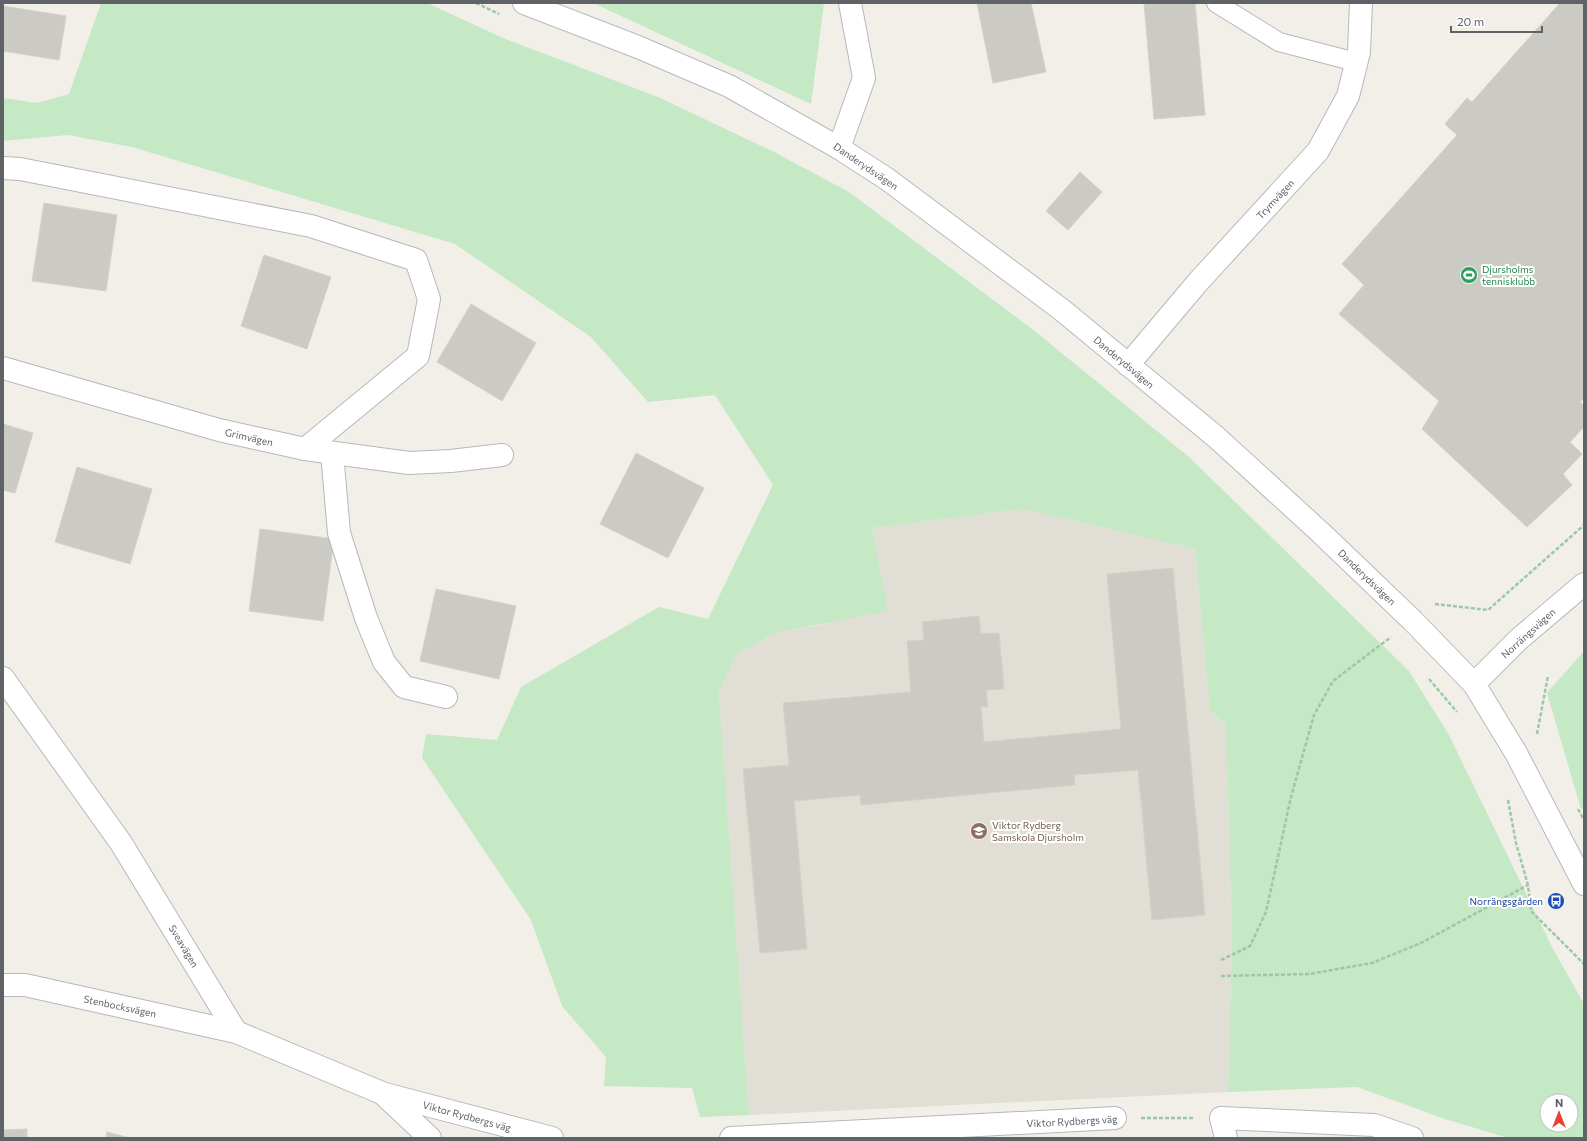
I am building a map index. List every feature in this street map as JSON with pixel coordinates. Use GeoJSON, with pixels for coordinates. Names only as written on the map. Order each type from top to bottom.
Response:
{"type":"FeatureCollection","features":[{"type":"Feature","properties":{"kind":"street","name":"Danderydsvägen"},"geometry":{"type":"LineString","coordinates":[[524,3],[638,47],[729,86],[839,148],[887,179],[1062,310],[1216,437],[1320,532],[1420,628],[1474,684],[1516,754],[1584,884]]}},
{"type":"Feature","properties":{"kind":"street"},"geometry":{"type":"LineString","coordinates":[[839,148],[864,78],[850,3]]}},
{"type":"Feature","properties":{"kind":"street","name":"Trymvägen"},"geometry":{"type":"LineString","coordinates":[[1128,365],[1198,282],[1318,151],[1348,96],[1358,52],[1361,3]]}},
{"type":"Feature","properties":{"kind":"street"},"geometry":{"type":"LineString","coordinates":[[3,168],[20,169],[312,226],[416,260],[430,299],[418,356],[304,449]]}},
{"type":"Feature","properties":{"kind":"street","name":"Grimvägen"},"geometry":{"type":"LineString","coordinates":[[3,368],[219,430],[304,449],[409,463],[452,461],[502,455]]}},
{"type":"Feature","properties":{"kind":"street"},"geometry":{"type":"LineString","coordinates":[[332,453],[339,533],[366,618],[384,662],[404,687],[446,697]]}},
{"type":"Feature","properties":{"kind":"street","name":"Norrängsvägen"},"geometry":{"type":"LineString","coordinates":[[1474,684],[1519,639],[1584,584]]}},
{"type":"Feature","properties":{"kind":"street","name":"Sveavägen"},"geometry":{"type":"LineString","coordinates":[[3,678],[121,843],[236,1032]]}},
{"type":"Feature","properties":{"kind":"street","name":"Stenbocksvägen"},"geometry":{"type":"LineString","coordinates":[[3,985],[25,985],[236,1032]]}},
{"type":"Feature","properties":{"kind":"street"},"geometry":{"type":"LineString","coordinates":[[236,1032],[382,1093],[430,1138]]}},
{"type":"Feature","properties":{"kind":"street","name":"Viktor Rydbergs väg"},"geometry":{"type":"LineString","coordinates":[[382,1093],[552,1138]]}},
{"type":"Feature","properties":{"kind":"street","name":"Viktor Rydbergs väg"},"geometry":{"type":"LineString","coordinates":[[731,1138],[1114,1118]]}},
{"type":"Feature","properties":{"kind":"street"},"geometry":{"type":"LineString","coordinates":[[1223,1128],[1374,1125],[1412,1138]]}},
{"type":"Feature","properties":{"kind":"lane"},"geometry":{"type":"LineString","coordinates":[[1216,3],[1279,42],[1356,62]]}},
{"type":"Feature","properties":{"kind":"path"},"geometry":{"type":"LineString","coordinates":[[476,3],[502,15]]}},
{"type":"Feature","properties":{"kind":"path"},"geometry":{"type":"LineString","coordinates":[[1435,604],[1488,610],[1584,525]]}},
{"type":"Feature","properties":{"kind":"path"},"geometry":{"type":"LineString","coordinates":[[1221,960],[1250,946],[1266,912],[1291,797],[1314,715],[1333,681],[1392,637],[1386,632]]}},
{"type":"Feature","properties":{"kind":"path"},"geometry":{"type":"LineString","coordinates":[[1540,740],[1536,733],[1548,676]]}},
{"type":"Feature","properties":{"kind":"path"},"geometry":{"type":"LineString","coordinates":[[1428,679],[1459,714]]}},
{"type":"Feature","properties":{"kind":"path"},"geometry":{"type":"LineString","coordinates":[[1506,795],[1516,843],[1528,885],[1531,911],[1584,964]]}},
{"type":"Feature","properties":{"kind":"path"},"geometry":{"type":"LineString","coordinates":[[1577,807],[1584,820]]}},
{"type":"Feature","properties":{"kind":"path"},"geometry":{"type":"LineString","coordinates":[[1221,976],[1309,974],[1372,963],[1421,943],[1528,885]]}},
{"type":"Feature","properties":{"kind":"path","name":"Viktor Rydbergs väg"},"geometry":{"type":"LineString","coordinates":[[1114,1118],[1223,1128]]}},
{"type":"Feature","properties":{"kind":"shaded area","name":"Viktor Rydberg Samskola Djursholm"},"geometry":{"type":"Polygon","coordinates":[[[1024,509],[1195,549],[1210,711],[1226,724],[1232,938],[1228,1092],[749,1115],[719,692],[735,656],[774,633],[829,623],[872,528],[1024,509]]]}},
{"type":"Feature","properties":{"kind":"green space"},"geometry":{"type":"Polygon","coordinates":[[[101,3],[427,3],[503,38],[658,97],[774,152],[849,192],[1036,332],[1190,458],[1409,671],[1449,735],[1552,947],[1584,1004],[1584,1138],[1508,1138],[1442,1118],[1357,1087],[1228,1092],[1232,938],[1226,724],[1210,711],[1195,549],[1024,509],[872,528],[888,611],[774,633],[735,656],[719,692],[749,1115],[700,1117],[692,1088],[604,1086],[606,1057],[562,1006],[531,920],[422,758],[426,734],[497,740],[521,687],[659,607],[708,619],[773,485],[715,395],[648,402],[591,337],[455,244],[132,147],[68,135],[3,141],[3,98],[37,103],[69,94],[101,3]]]}},
{"type":"Feature","properties":{"kind":"green space"},"geometry":{"type":"Polygon","coordinates":[[[593,3],[824,3],[811,104],[593,3]]]}},
{"type":"Feature","properties":{"kind":"green space"},"geometry":{"type":"Polygon","coordinates":[[[1584,651],[1584,808],[1581,809],[1547,693],[1584,651]]]}},
{"type":"Feature","properties":{"kind":"building"},"geometry":{"type":"Polygon","coordinates":[[[977,3],[1031,3],[1046,72],[993,83],[977,3]]]}},
{"type":"Feature","properties":{"kind":"building"},"geometry":{"type":"Polygon","coordinates":[[[1144,3],[1195,3],[1205,115],[1154,119],[1144,3]]]}},
{"type":"Feature","properties":{"kind":"building","name":"Djursholms tennisklubb"},"geometry":{"type":"Polygon","coordinates":[[[1560,3],[1584,3],[1584,398],[1580,402],[1584,406],[1584,427],[1570,442],[1582,454],[1563,474],[1572,485],[1527,527],[1422,429],[1439,401],[1339,314],[1364,285],[1342,264],[1457,135],[1445,124],[1467,98],[1472,102],[1560,3]]]}},
{"type":"Feature","properties":{"kind":"building"},"geometry":{"type":"Polygon","coordinates":[[[3,6],[66,16],[59,60],[3,51],[3,6]]]}},
{"type":"Feature","properties":{"kind":"building"},"geometry":{"type":"Polygon","coordinates":[[[1080,172],[1102,192],[1068,230],[1046,211],[1080,172]]]}},
{"type":"Feature","properties":{"kind":"building"},"geometry":{"type":"Polygon","coordinates":[[[44,203],[117,215],[106,291],[32,281],[44,203]]]}},
{"type":"Feature","properties":{"kind":"building"},"geometry":{"type":"Polygon","coordinates":[[[264,255],[331,277],[307,349],[241,326],[264,255]]]}},
{"type":"Feature","properties":{"kind":"building"},"geometry":{"type":"Polygon","coordinates":[[[471,304],[536,343],[502,401],[437,362],[471,304]]]}},
{"type":"Feature","properties":{"kind":"building"},"geometry":{"type":"Polygon","coordinates":[[[3,424],[33,433],[15,493],[3,490],[3,424]]]}},
{"type":"Feature","properties":{"kind":"building"},"geometry":{"type":"Polygon","coordinates":[[[636,453],[704,488],[668,558],[600,524],[636,453]]]}},
{"type":"Feature","properties":{"kind":"building"},"geometry":{"type":"Polygon","coordinates":[[[77,467],[152,489],[130,564],[55,542],[77,467]]]}},
{"type":"Feature","properties":{"kind":"building"},"geometry":{"type":"Polygon","coordinates":[[[260,529],[334,539],[323,621],[249,611],[260,529]]]}},
{"type":"Feature","properties":{"kind":"building"},"geometry":{"type":"Polygon","coordinates":[[[1173,568],[1205,915],[1152,920],[1138,770],[1074,775],[1075,785],[861,805],[860,795],[794,801],[807,949],[760,953],[743,769],[789,765],[783,703],[911,692],[907,641],[924,640],[922,622],[979,616],[981,634],[999,633],[1004,689],[986,690],[988,707],[981,707],[984,742],[1121,729],[1107,574],[1173,568]]]}},
{"type":"Feature","properties":{"kind":"building"},"geometry":{"type":"Polygon","coordinates":[[[436,589],[516,606],[499,679],[420,661],[436,589]]]}},
{"type":"Feature","properties":{"kind":"building"},"geometry":{"type":"Polygon","coordinates":[[[27,1129],[27,1138],[3,1138],[3,1130],[27,1129]]]}},
{"type":"Feature","properties":{"kind":"building"},"geometry":{"type":"Polygon","coordinates":[[[107,1132],[130,1138],[106,1138],[107,1132]]]}},
{"type":"Feature","properties":{"kind":"place","name":"Djursholms tennisklubb"},"geometry":{"type":"Point","coordinates":[1469,275]}},
{"type":"Feature","properties":{"kind":"place","name":"Viktor Rydberg Samskola Djursholm"},"geometry":{"type":"Point","coordinates":[979,831]}},
{"type":"Feature","properties":{"kind":"place","name":"Norrängsgården"},"geometry":{"type":"Point","coordinates":[1556,901]}}]}
